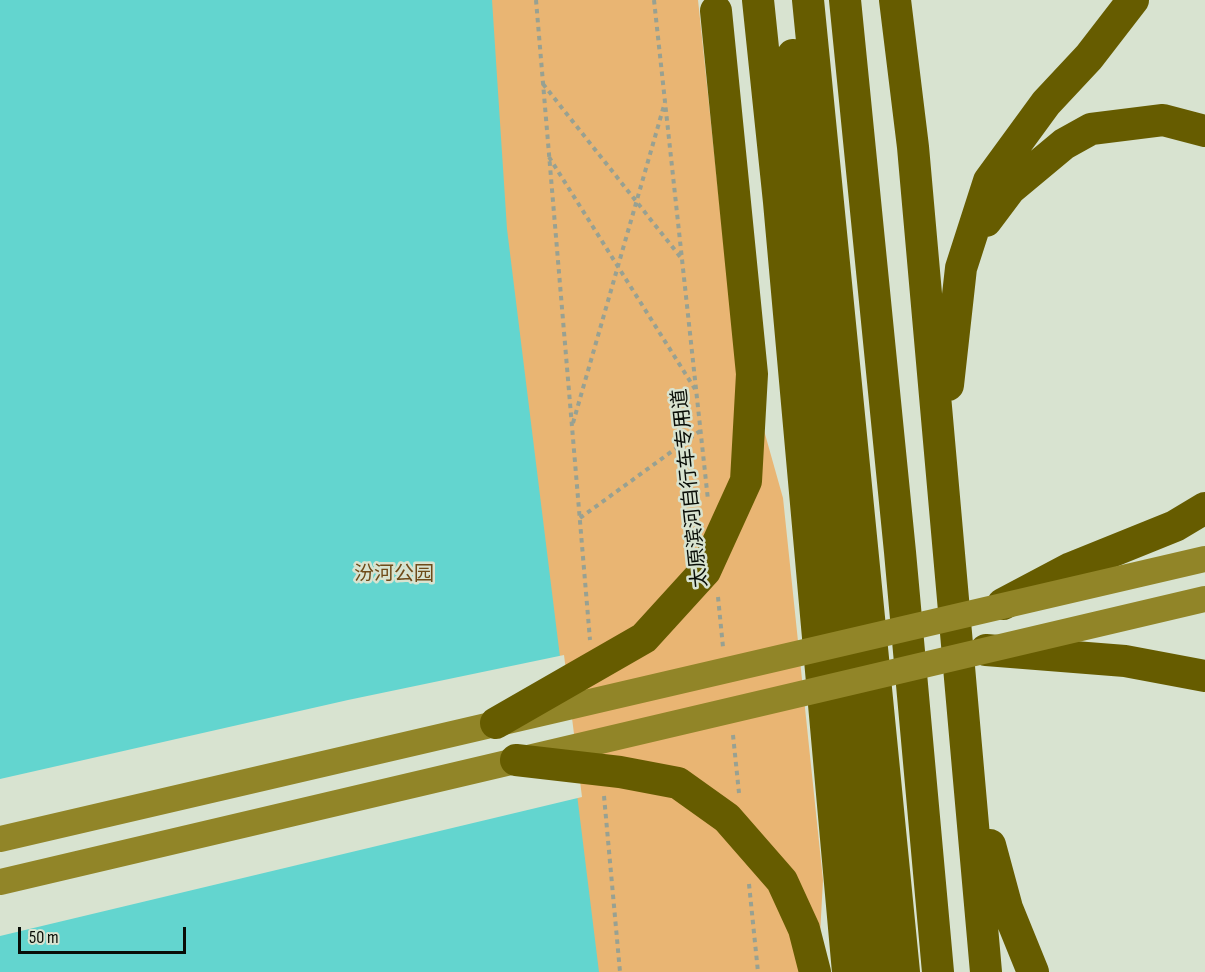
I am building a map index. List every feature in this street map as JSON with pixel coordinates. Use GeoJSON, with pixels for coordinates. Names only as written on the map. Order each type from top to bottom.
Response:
{"type":"FeatureCollection","features":[{"type":"Feature","properties":{"kind":"highway"},"geometry":{"type":"LineString","coordinates":[[758,0],[779,202],[848,972]]}},
{"type":"Feature","properties":{"kind":"highway"},"geometry":{"type":"LineString","coordinates":[[790,0],[797,130],[818,337],[872,972]]}},
{"type":"Feature","properties":{"kind":"highway"},"geometry":{"type":"LineString","coordinates":[[808,0],[904,972]]}},
{"type":"Feature","properties":{"kind":"highway"},"geometry":{"type":"LineString","coordinates":[[845,0],[900,552],[938,972]]}},
{"type":"Feature","properties":{"kind":"highway"},"geometry":{"type":"LineString","coordinates":[[895,0],[913,147],[986,972]]}},
{"type":"Feature","properties":{"kind":"highway"},"geometry":{"type":"LineString","coordinates":[[940,454],[961,268],[989,181],[1046,103],[1089,57],[1133,0]]}},
{"type":"Feature","properties":{"kind":"highway"},"geometry":{"type":"LineString","coordinates":[[496,723],[644,638],[705,571],[746,481],[752,375],[715,5]]}},
{"type":"Feature","properties":{"kind":"highway"},"geometry":{"type":"LineString","coordinates":[[968,246],[1010,189],[1064,144],[1091,129],[1163,120],[1205,131]]}},
{"type":"Feature","properties":{"kind":"highway"},"geometry":{"type":"LineString","coordinates":[[997,607],[1071,568],[1175,526],[1205,508]]}},
{"type":"Feature","properties":{"kind":"highway"},"geometry":{"type":"LineString","coordinates":[[985,650],[1125,661],[1205,675]]}},
{"type":"Feature","properties":{"kind":"highway"},"geometry":{"type":"LineString","coordinates":[[516,760],[620,772],[678,783],[727,818],[782,881],[804,929],[815,972]]}},
{"type":"Feature","properties":{"kind":"highway"},"geometry":{"type":"LineString","coordinates":[[968,765],[1007,909],[1033,965]]}},
{"type":"Feature","properties":{"kind":"main road"},"geometry":{"type":"LineString","coordinates":[[0,839],[1205,559]]}},
{"type":"Feature","properties":{"kind":"main road"},"geometry":{"type":"LineString","coordinates":[[0,882],[1205,599]]}},
{"type":"Feature","properties":{"kind":"path"},"geometry":{"type":"LineString","coordinates":[[536,0],[591,650]]}},
{"type":"Feature","properties":{"kind":"path","name":"太原滨河自行车专用道"},"geometry":{"type":"LineString","coordinates":[[654,0],[708,501]]}},
{"type":"Feature","properties":{"kind":"path"},"geometry":{"type":"LineString","coordinates":[[543,84],[683,260]]}},
{"type":"Feature","properties":{"kind":"path"},"geometry":{"type":"LineString","coordinates":[[572,428],[666,98]]}},
{"type":"Feature","properties":{"kind":"path"},"geometry":{"type":"LineString","coordinates":[[549,156],[696,390]]}},
{"type":"Feature","properties":{"kind":"path"},"geometry":{"type":"LineString","coordinates":[[579,519],[700,431]]}},
{"type":"Feature","properties":{"kind":"path","name":"太原滨河自行车专用道"},"geometry":{"type":"LineString","coordinates":[[718,596],[724,654]]}},
{"type":"Feature","properties":{"kind":"path"},"geometry":{"type":"LineString","coordinates":[[732,725],[739,796]]}},
{"type":"Feature","properties":{"kind":"path"},"geometry":{"type":"LineString","coordinates":[[604,793],[620,972]]}},
{"type":"Feature","properties":{"kind":"path"},"geometry":{"type":"LineString","coordinates":[[748,878],[758,972]]}},
{"type":"Feature","properties":{"kind":"green space","name":"汾河公园"},"geometry":{"type":"Polygon","coordinates":[[[0,0],[698,0],[731,313],[783,498],[823,880],[818,972],[0,972],[0,0]]]}},
{"type":"Feature","properties":{"kind":"water","name":"汾河公园"},"geometry":{"type":"Polygon","coordinates":[[[0,0],[492,0],[507,229],[599,972],[0,972],[0,0]]]}},
{"type":"Feature","properties":{"kind":"pier"},"geometry":{"type":"Polygon","coordinates":[[[564,655],[582,797],[0,936],[0,779],[348,700],[564,655]]]}}]}
